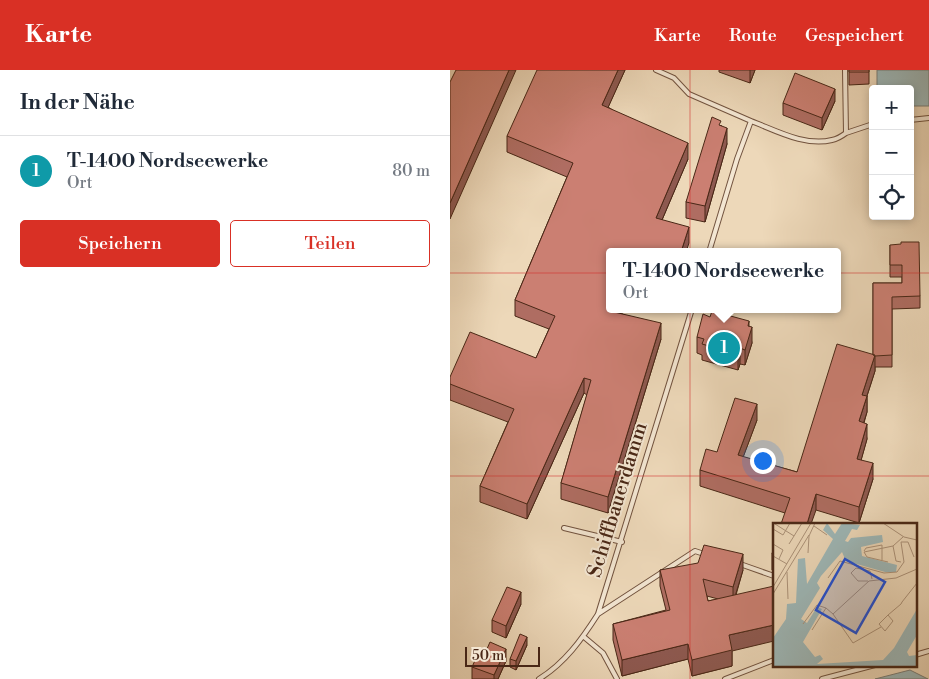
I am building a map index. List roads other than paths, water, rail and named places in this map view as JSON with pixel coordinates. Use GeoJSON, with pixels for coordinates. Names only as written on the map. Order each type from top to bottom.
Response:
{"type":"FeatureCollection","features":[{"type":"Feature","properties":{"kind":"lane"},"geometry":{"type":"LineString","coordinates":[[656,70],[674,78],[689,94],[801,140],[819,142],[833,140],[869,125]]}},
{"type":"Feature","properties":{"kind":"lane"},"geometry":{"type":"LineString","coordinates":[[846,70],[846,134]]}},
{"type":"Feature","properties":{"kind":"lane"},"geometry":{"type":"LineString","coordinates":[[914,120],[929,118]]}},
{"type":"Feature","properties":{"kind":"lane"},"geometry":{"type":"LineString","coordinates":[[710,248],[737,159],[751,121]]}},
{"type":"Feature","properties":{"kind":"lane","name":"Schiffbauerdamm"},"geometry":{"type":"LineString","coordinates":[[539,679],[558,664],[584,637],[598,614],[622,542],[691,313]]}},
{"type":"Feature","properties":{"kind":"lane"},"geometry":{"type":"LineString","coordinates":[[564,528],[622,542]]}},
{"type":"Feature","properties":{"kind":"lane"},"geometry":{"type":"LineString","coordinates":[[598,614],[694,551],[711,555]]}},
{"type":"Feature","properties":{"kind":"lane"},"geometry":{"type":"LineString","coordinates":[[735,562],[773,576]]}},
{"type":"Feature","properties":{"kind":"lane"},"geometry":{"type":"LineString","coordinates":[[584,637],[602,653],[617,679]]}},
{"type":"Feature","properties":{"kind":"lane"},"geometry":{"type":"LineString","coordinates":[[725,679],[773,660]]}},
{"type":"Feature","properties":{"kind":"lane"},"geometry":{"type":"LineString","coordinates":[[822,679],[872,666]]}},
{"type":"Feature","properties":{"kind":"water"},"geometry":{"type":"Polygon","coordinates":[[[877,70],[929,70],[929,106],[914,106],[914,85],[877,85],[877,70]]]}},
{"type":"Feature","properties":{"kind":"water"},"geometry":{"type":"Polygon","coordinates":[[[910,670],[928,679],[875,679],[910,670]]]}},
{"type":"Feature","properties":{"kind":"place","name":"T-1400 Nordseewerke"},"geometry":{"type":"Point","coordinates":[724,348]}}]}
